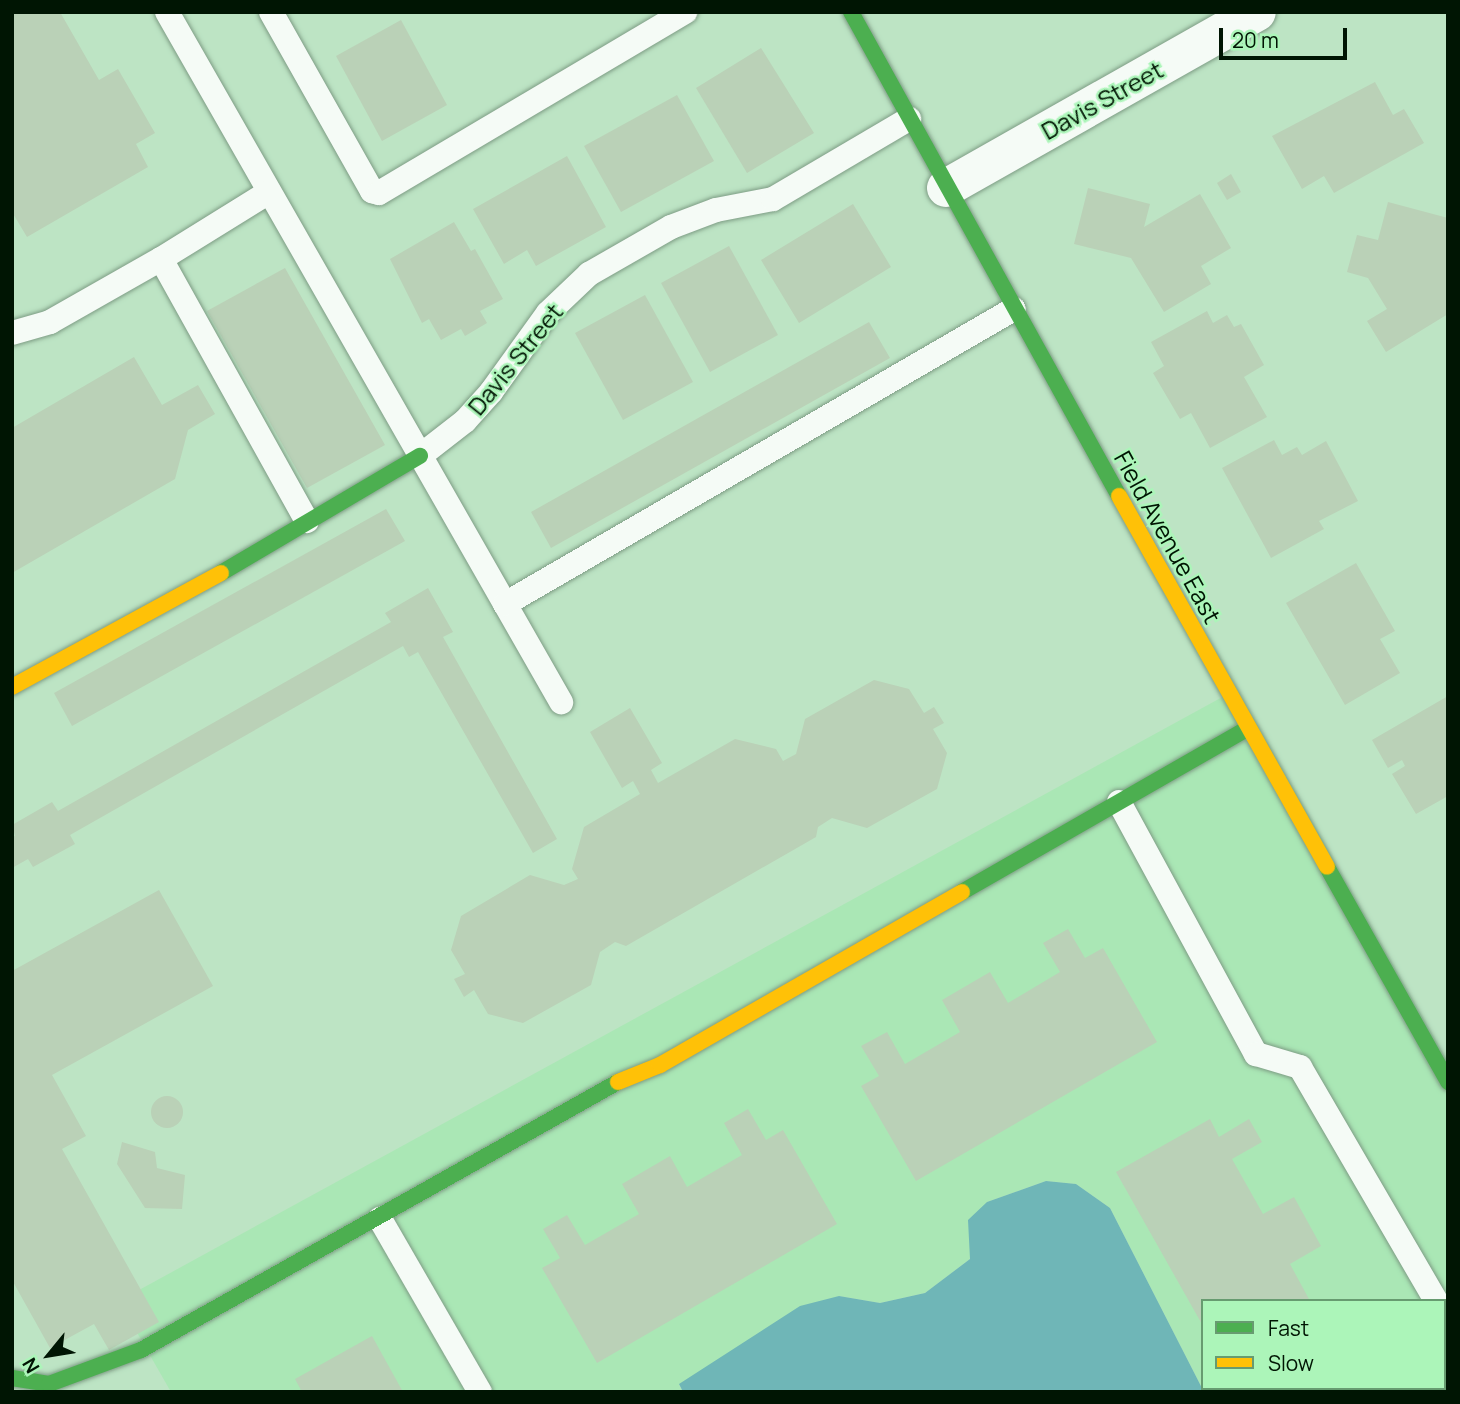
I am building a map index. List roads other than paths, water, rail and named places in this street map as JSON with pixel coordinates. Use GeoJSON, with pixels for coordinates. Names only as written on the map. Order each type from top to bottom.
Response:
{"type":"FeatureCollection","features":[{"type":"Feature","properties":{"kind":"street","name":"Field Avenue East"},"geometry":{"type":"LineString","coordinates":[[851,12],[946,188],[1448,1082]]}},
{"type":"Feature","properties":{"kind":"street","name":"Davis Street"},"geometry":{"type":"LineString","coordinates":[[946,188],[1257,12]]}},
{"type":"Feature","properties":{"kind":"street"},"geometry":{"type":"LineString","coordinates":[[12,687],[251,555],[420,456]]}},
{"type":"Feature","properties":{"kind":"street"},"geometry":{"type":"LineString","coordinates":[[12,1378],[49,1384],[99,1368],[141,1350],[380,1219],[620,1081],[660,1065],[1248,728]]}},
{"type":"Feature","properties":{"kind":"lane"},"geometry":{"type":"LineString","coordinates":[[167,12],[561,702]]}},
{"type":"Feature","properties":{"kind":"lane"},"geometry":{"type":"LineString","coordinates":[[271,12],[372,191],[379,192],[685,12]]}},
{"type":"Feature","properties":{"kind":"lane","name":"Davis Street"},"geometry":{"type":"LineString","coordinates":[[420,456],[465,421],[491,392],[548,313],[589,274],[671,227],[716,210],[773,199],[909,119]]}},
{"type":"Feature","properties":{"kind":"lane"},"geometry":{"type":"LineString","coordinates":[[12,333],[50,322],[270,192]]}},
{"type":"Feature","properties":{"kind":"lane"},"geometry":{"type":"LineString","coordinates":[[161,258],[307,521]]}},
{"type":"Feature","properties":{"kind":"lane"},"geometry":{"type":"LineString","coordinates":[[505,604],[1014,309]]}},
{"type":"Feature","properties":{"kind":"lane"},"geometry":{"type":"LineString","coordinates":[[1119,802],[1256,1054],[1300,1067],[1435,1299]]}},
{"type":"Feature","properties":{"kind":"lane"},"geometry":{"type":"LineString","coordinates":[[380,1219],[480,1392]]}},
{"type":"Feature","properties":{"kind":"water"},"geometry":{"type":"Polygon","coordinates":[[[1046,1181],[1076,1184],[1110,1208],[1204,1392],[683,1392],[679,1384],[800,1306],[839,1296],[880,1303],[925,1293],[970,1259],[968,1220],[987,1202],[1046,1181]]]}}]}
